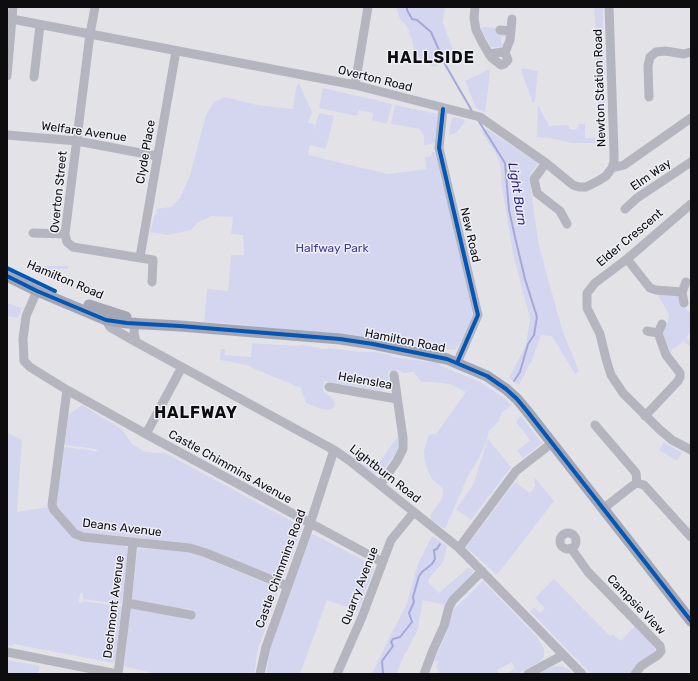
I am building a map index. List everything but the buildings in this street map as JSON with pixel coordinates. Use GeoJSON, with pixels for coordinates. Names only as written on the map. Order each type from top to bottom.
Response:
{"type":"FeatureCollection","features":[{"type":"Feature","properties":{"kind":"main road","name":"Hamilton Road"},"geometry":{"type":"LineString","coordinates":[[7,268],[71,299],[129,318],[135,322]]}},
{"type":"Feature","properties":{"kind":"main road","name":"Hamilton Road"},"geometry":{"type":"LineString","coordinates":[[7,276],[37,291],[106,320],[127,323],[135,322],[340,339],[373,344],[457,363],[488,376],[506,389],[522,405],[691,621]]}},
{"type":"Feature","properties":{"kind":"street"},"geometry":{"type":"LineString","coordinates":[[7,76],[13,7]]}},
{"type":"Feature","properties":{"kind":"street","name":"Overton Street"},"geometry":{"type":"LineString","coordinates":[[95,7],[90,34],[65,234],[67,242],[73,246],[153,260],[152,282]]}},
{"type":"Feature","properties":{"kind":"street"},"geometry":{"type":"LineString","coordinates":[[355,85],[368,7]]}},
{"type":"Feature","properties":{"kind":"street"},"geometry":{"type":"LineString","coordinates":[[475,7],[474,18],[476,30],[489,54],[501,65],[508,60],[505,53],[510,40],[512,19]]}},
{"type":"Feature","properties":{"kind":"street","name":"Newton Station Road"},"geometry":{"type":"LineString","coordinates":[[609,7],[614,152],[614,162],[612,168]]}},
{"type":"Feature","properties":{"kind":"street","name":"Overton Road"},"geometry":{"type":"LineString","coordinates":[[12,20],[355,85],[480,117],[546,163],[574,185],[579,187],[586,187],[606,176],[612,168],[624,165],[691,118]]}},
{"type":"Feature","properties":{"kind":"street"},"geometry":{"type":"LineString","coordinates":[[34,77],[40,25]]}},
{"type":"Feature","properties":{"kind":"street"},"geometry":{"type":"LineString","coordinates":[[500,30],[511,31]]}},
{"type":"Feature","properties":{"kind":"street"},"geometry":{"type":"LineString","coordinates":[[649,97],[648,66],[650,57],[656,52],[665,50],[684,54],[691,52]]}},
{"type":"Feature","properties":{"kind":"street","name":"Clyde Place"},"geometry":{"type":"LineString","coordinates":[[140,258],[176,51]]}},
{"type":"Feature","properties":{"kind":"street","name":"New Road"},"geometry":{"type":"LineString","coordinates":[[443,108],[439,148],[478,315],[457,363]]}},
{"type":"Feature","properties":{"kind":"street","name":"Welfare Avenue"},"geometry":{"type":"LineString","coordinates":[[7,135],[76,141],[157,156]]}},
{"type":"Feature","properties":{"kind":"street","name":"Elm Way"},"geometry":{"type":"LineString","coordinates":[[625,209],[637,198],[691,162]]}},
{"type":"Feature","properties":{"kind":"street"},"geometry":{"type":"LineString","coordinates":[[546,163],[534,179],[537,193],[560,211],[567,224]]}},
{"type":"Feature","properties":{"kind":"street","name":"Elder Crescent"},"geometry":{"type":"LineString","coordinates":[[645,416],[623,393],[611,375],[600,334],[587,308],[587,293],[595,283],[627,259],[691,204]]}},
{"type":"Feature","properties":{"kind":"street"},"geometry":{"type":"LineString","coordinates":[[33,233],[65,234]]}},
{"type":"Feature","properties":{"kind":"street"},"geometry":{"type":"LineString","coordinates":[[627,259],[650,288],[656,290],[682,292]]}},
{"type":"Feature","properties":{"kind":"street"},"geometry":{"type":"LineString","coordinates":[[684,303],[682,292],[686,282]]}},
{"type":"Feature","properties":{"kind":"street","name":"Castle Chimmins Avenue"},"geometry":{"type":"LineString","coordinates":[[37,291],[26,316],[23,340],[24,361],[30,367],[67,390],[146,434],[382,562]]}},
{"type":"Feature","properties":{"kind":"street","name":"Lightburn Road"},"geometry":{"type":"LineString","coordinates":[[106,320],[110,328],[334,450],[459,548],[582,674]]}},
{"type":"Feature","properties":{"kind":"street"},"geometry":{"type":"LineString","coordinates":[[135,322],[134,333],[136,342]]}},
{"type":"Feature","properties":{"kind":"street"},"geometry":{"type":"LineString","coordinates":[[647,331],[660,329],[666,355],[680,373],[680,377],[645,416],[672,440],[691,450]]}},
{"type":"Feature","properties":{"kind":"street"},"geometry":{"type":"LineString","coordinates":[[146,434],[182,368]]}},
{"type":"Feature","properties":{"kind":"street"},"geometry":{"type":"LineString","coordinates":[[380,485],[397,461],[403,449],[394,375]]}},
{"type":"Feature","properties":{"kind":"street","name":"Helenslea"},"geometry":{"type":"LineString","coordinates":[[329,387],[396,399]]}},
{"type":"Feature","properties":{"kind":"street","name":"Deans Avenue"},"geometry":{"type":"LineString","coordinates":[[67,390],[52,499],[54,510],[75,534],[83,538],[190,548],[287,586]]}},
{"type":"Feature","properties":{"kind":"street"},"geometry":{"type":"LineString","coordinates":[[595,425],[636,473],[637,483]]}},
{"type":"Feature","properties":{"kind":"street"},"geometry":{"type":"LineString","coordinates":[[459,548],[516,471],[552,443]]}},
{"type":"Feature","properties":{"kind":"street","name":"Castle Chimmins Road"},"geometry":{"type":"LineString","coordinates":[[260,674],[266,647],[310,524],[334,450]]}},
{"type":"Feature","properties":{"kind":"street"},"geometry":{"type":"LineString","coordinates":[[604,508],[637,483]]}},
{"type":"Feature","properties":{"kind":"street"},"geometry":{"type":"LineString","coordinates":[[637,483],[644,485],[691,537]]}},
{"type":"Feature","properties":{"kind":"street","name":"Quarry Avenue"},"geometry":{"type":"LineString","coordinates":[[337,674],[362,617],[391,540],[414,512]]}},
{"type":"Feature","properties":{"kind":"street","name":"Dechmont Avenue"},"geometry":{"type":"LineString","coordinates":[[118,674],[133,542]]}},
{"type":"Feature","properties":{"kind":"street","name":"Campsie View"},"geometry":{"type":"LineString","coordinates":[[571,548],[588,572],[660,646],[661,651],[658,655],[642,666],[635,674]]}},
{"type":"Feature","properties":{"kind":"street"},"geometry":{"type":"LineString","coordinates":[[424,674],[444,626],[449,607],[453,600],[482,571]]}},
{"type":"Feature","properties":{"kind":"street"},"geometry":{"type":"LineString","coordinates":[[127,603],[191,615]]}},
{"type":"Feature","properties":{"kind":"street"},"geometry":{"type":"LineString","coordinates":[[7,652],[118,674]]}},
{"type":"Feature","properties":{"kind":"street"},"geometry":{"type":"LineString","coordinates":[[528,674],[563,655]]}},
{"type":"Feature","properties":{"kind":"green space"},"geometry":{"type":"Polygon","coordinates":[[[396,7],[445,7],[443,23],[456,58],[437,66],[431,66],[425,62],[414,52],[407,26],[400,19],[396,7]]]}},
{"type":"Feature","properties":{"kind":"green space"},"geometry":{"type":"Polygon","coordinates":[[[594,7],[603,7],[603,29],[595,34],[593,32],[596,31],[594,7]]]}},
{"type":"Feature","properties":{"kind":"green space"},"geometry":{"type":"Polygon","coordinates":[[[480,28],[497,28],[507,34],[508,38],[501,36],[501,43],[507,44],[501,47],[491,47],[480,28]]]}},
{"type":"Feature","properties":{"kind":"green space"},"geometry":{"type":"Polygon","coordinates":[[[595,44],[601,45],[604,49],[605,79],[601,84],[596,85],[595,80],[598,79],[597,49],[594,49],[595,44]]]}},
{"type":"Feature","properties":{"kind":"green space"},"geometry":{"type":"Polygon","coordinates":[[[522,68],[538,71],[535,102],[532,102],[521,70],[522,68]]]}},
{"type":"Feature","properties":{"kind":"green space"},"geometry":{"type":"Polygon","coordinates":[[[490,69],[485,112],[476,108],[465,81],[490,69]]]}},
{"type":"Feature","properties":{"kind":"green space","name":"Halfway Park"},"geometry":{"type":"Polygon","coordinates":[[[299,83],[312,112],[308,123],[315,124],[313,133],[319,113],[334,116],[326,149],[310,145],[308,155],[388,174],[426,169],[425,157],[431,156],[432,152],[435,152],[473,314],[462,340],[455,350],[237,324],[204,322],[207,289],[228,291],[231,255],[244,255],[243,235],[231,234],[233,217],[212,216],[197,223],[191,230],[167,235],[150,232],[155,214],[157,214],[156,209],[171,207],[180,198],[190,175],[206,115],[214,102],[225,97],[257,105],[293,109],[296,87],[299,83]]]}},
{"type":"Feature","properties":{"kind":"green space"},"geometry":{"type":"Polygon","coordinates":[[[323,88],[392,104],[387,124],[372,120],[373,113],[359,110],[357,116],[319,108],[323,88]]]}},
{"type":"Feature","properties":{"kind":"green space"},"geometry":{"type":"Polygon","coordinates":[[[598,95],[602,97],[605,102],[606,143],[572,143],[550,138],[537,137],[538,105],[549,126],[568,125],[570,129],[574,130],[578,128],[579,124],[585,124],[585,138],[604,138],[604,128],[599,124],[598,97],[595,97],[598,95]]]}},
{"type":"Feature","properties":{"kind":"green space"},"geometry":{"type":"Polygon","coordinates":[[[395,105],[438,114],[435,143],[424,145],[424,136],[420,129],[391,124],[395,105]]]}},
{"type":"Feature","properties":{"kind":"green space"},"geometry":{"type":"Polygon","coordinates":[[[453,117],[463,119],[465,122],[456,133],[450,135],[451,121],[453,117]]]}},
{"type":"Feature","properties":{"kind":"green space"},"geometry":{"type":"Polygon","coordinates":[[[487,129],[538,163],[529,177],[539,246],[562,329],[579,372],[575,374],[552,336],[541,335],[532,360],[519,385],[509,378],[526,345],[530,318],[514,259],[502,187],[500,163],[495,152],[481,131],[487,129]]]}},
{"type":"Feature","properties":{"kind":"green space"},"geometry":{"type":"Polygon","coordinates":[[[30,266],[68,266],[68,269],[48,269],[47,271],[38,274],[30,270],[30,266]]]}},
{"type":"Feature","properties":{"kind":"green space"},"geometry":{"type":"Polygon","coordinates":[[[657,294],[678,296],[681,305],[683,305],[691,313],[691,332],[686,338],[691,342],[691,347],[684,342],[685,340],[672,349],[671,354],[662,331],[668,322],[669,314],[657,294]]]}},
{"type":"Feature","properties":{"kind":"green space"},"geometry":{"type":"Polygon","coordinates":[[[7,303],[22,308],[18,318],[7,316],[7,303]]]}},
{"type":"Feature","properties":{"kind":"green space"},"geometry":{"type":"Polygon","coordinates":[[[252,343],[296,346],[301,345],[326,349],[374,352],[391,355],[392,357],[438,363],[441,366],[480,382],[503,397],[512,405],[501,413],[499,421],[489,431],[487,440],[479,458],[468,476],[445,529],[432,521],[430,515],[442,499],[443,489],[431,478],[425,462],[424,451],[428,436],[431,434],[436,434],[466,392],[450,384],[422,382],[414,372],[404,373],[397,370],[388,371],[389,384],[387,388],[381,391],[324,381],[323,391],[334,400],[335,406],[332,409],[327,410],[306,403],[301,388],[247,365],[220,360],[221,349],[225,349],[225,355],[251,357],[252,343]]]}},
{"type":"Feature","properties":{"kind":"green space"},"geometry":{"type":"Polygon","coordinates":[[[82,405],[123,430],[132,444],[145,452],[163,452],[301,526],[302,527],[284,577],[281,578],[188,543],[79,532],[58,507],[57,503],[65,447],[95,452],[98,451],[96,449],[66,445],[65,443],[68,415],[82,405]]]}},
{"type":"Feature","properties":{"kind":"green space"},"geometry":{"type":"Polygon","coordinates":[[[521,416],[542,443],[523,458],[517,451],[530,440],[517,423],[517,420],[521,416]]]}},
{"type":"Feature","properties":{"kind":"green space"},"geometry":{"type":"Polygon","coordinates":[[[8,433],[22,440],[17,512],[48,507],[53,516],[74,539],[79,541],[125,546],[128,548],[121,604],[83,599],[83,593],[80,594],[79,602],[82,603],[82,601],[122,607],[115,660],[113,663],[14,644],[13,646],[7,645],[8,433]]]}},
{"type":"Feature","properties":{"kind":"green space"},"geometry":{"type":"Polygon","coordinates":[[[398,436],[396,453],[382,472],[374,474],[363,466],[367,459],[376,467],[398,436]]]}},
{"type":"Feature","properties":{"kind":"green space"},"geometry":{"type":"Polygon","coordinates":[[[488,439],[511,467],[471,520],[456,509],[473,485],[488,439]]]}},
{"type":"Feature","properties":{"kind":"green space"},"geometry":{"type":"Polygon","coordinates":[[[664,442],[682,453],[677,461],[659,450],[664,442]]]}},
{"type":"Feature","properties":{"kind":"green space"},"geometry":{"type":"Polygon","coordinates":[[[535,478],[554,501],[497,575],[466,547],[515,482],[530,493],[536,485],[534,483],[535,478]]]}},
{"type":"Feature","properties":{"kind":"green space"},"geometry":{"type":"Polygon","coordinates":[[[313,534],[373,565],[374,569],[358,611],[327,600],[300,674],[266,674],[270,648],[311,535],[313,534]]]}},
{"type":"Feature","properties":{"kind":"green space"},"geometry":{"type":"Polygon","coordinates":[[[432,536],[447,546],[443,562],[430,577],[428,582],[439,593],[468,568],[473,570],[473,573],[450,597],[445,605],[423,600],[418,629],[401,662],[397,674],[372,674],[406,606],[418,564],[432,536]]]}},
{"type":"Feature","properties":{"kind":"green space"},"geometry":{"type":"Polygon","coordinates":[[[139,548],[189,552],[277,587],[278,592],[258,649],[254,674],[157,674],[126,667],[124,665],[131,608],[178,615],[181,618],[189,620],[194,617],[194,613],[191,609],[180,609],[133,600],[132,597],[137,552],[139,548]]]}},
{"type":"Feature","properties":{"kind":"green space"},"geometry":{"type":"Polygon","coordinates":[[[554,579],[610,636],[612,634],[621,641],[635,626],[654,646],[654,653],[638,663],[630,674],[591,674],[530,611],[534,607],[540,613],[545,608],[535,598],[554,579]]]}},
{"type":"Feature","properties":{"kind":"green space"},"geometry":{"type":"Polygon","coordinates":[[[483,581],[537,637],[544,649],[544,657],[538,663],[517,674],[505,674],[515,669],[512,662],[497,670],[499,674],[436,674],[439,673],[436,666],[439,662],[434,660],[447,632],[454,609],[483,581]]]}},
{"type":"Feature","properties":{"kind":"green space"},"geometry":{"type":"Polygon","coordinates":[[[7,660],[40,666],[38,674],[7,674],[7,660]]]}},
{"type":"Feature","properties":{"kind":"green space"},"geometry":{"type":"Polygon","coordinates":[[[561,666],[571,671],[570,674],[537,674],[552,667],[561,666]]]}},
{"type":"Feature","properties":{"kind":"waterway","name":"Light Burn"},"geometry":{"type":"LineString","coordinates":[[407,7],[412,19],[417,20],[431,32],[446,66],[472,111]]}},
{"type":"Feature","properties":{"kind":"waterway","name":"Light Burn"},"geometry":{"type":"LineString","coordinates":[[478,120],[505,163],[509,210],[525,279],[537,317],[534,335],[528,344],[520,372],[514,381]]}},
{"type":"Feature","properties":{"kind":"waterway","name":"Light Burn"},"geometry":{"type":"LineString","coordinates":[[383,674],[382,661],[393,646],[391,642],[393,639],[400,637],[412,622],[409,613],[414,602],[413,597],[419,576],[432,564],[435,559],[434,550],[437,549],[440,544]]}},
{"type":"Feature","properties":{"kind":"cycle path"},"geometry":{"type":"LineString","coordinates":[[443,109],[439,148],[478,315],[457,363]]}},
{"type":"Feature","properties":{"kind":"cycle path"},"geometry":{"type":"LineString","coordinates":[[7,268],[55,291]]}},
{"type":"Feature","properties":{"kind":"cycle path"},"geometry":{"type":"LineString","coordinates":[[7,276],[37,291],[106,320],[127,323],[340,339],[447,359],[487,376],[506,389],[527,411],[691,621]]}},
{"type":"Feature","properties":{"kind":"district","name":"HALLSIDE"},"geometry":{"type":"Point","coordinates":[431,58]}},
{"type":"Feature","properties":{"kind":"district","name":"HALFWAY"},"geometry":{"type":"Point","coordinates":[196,413]}}]}
